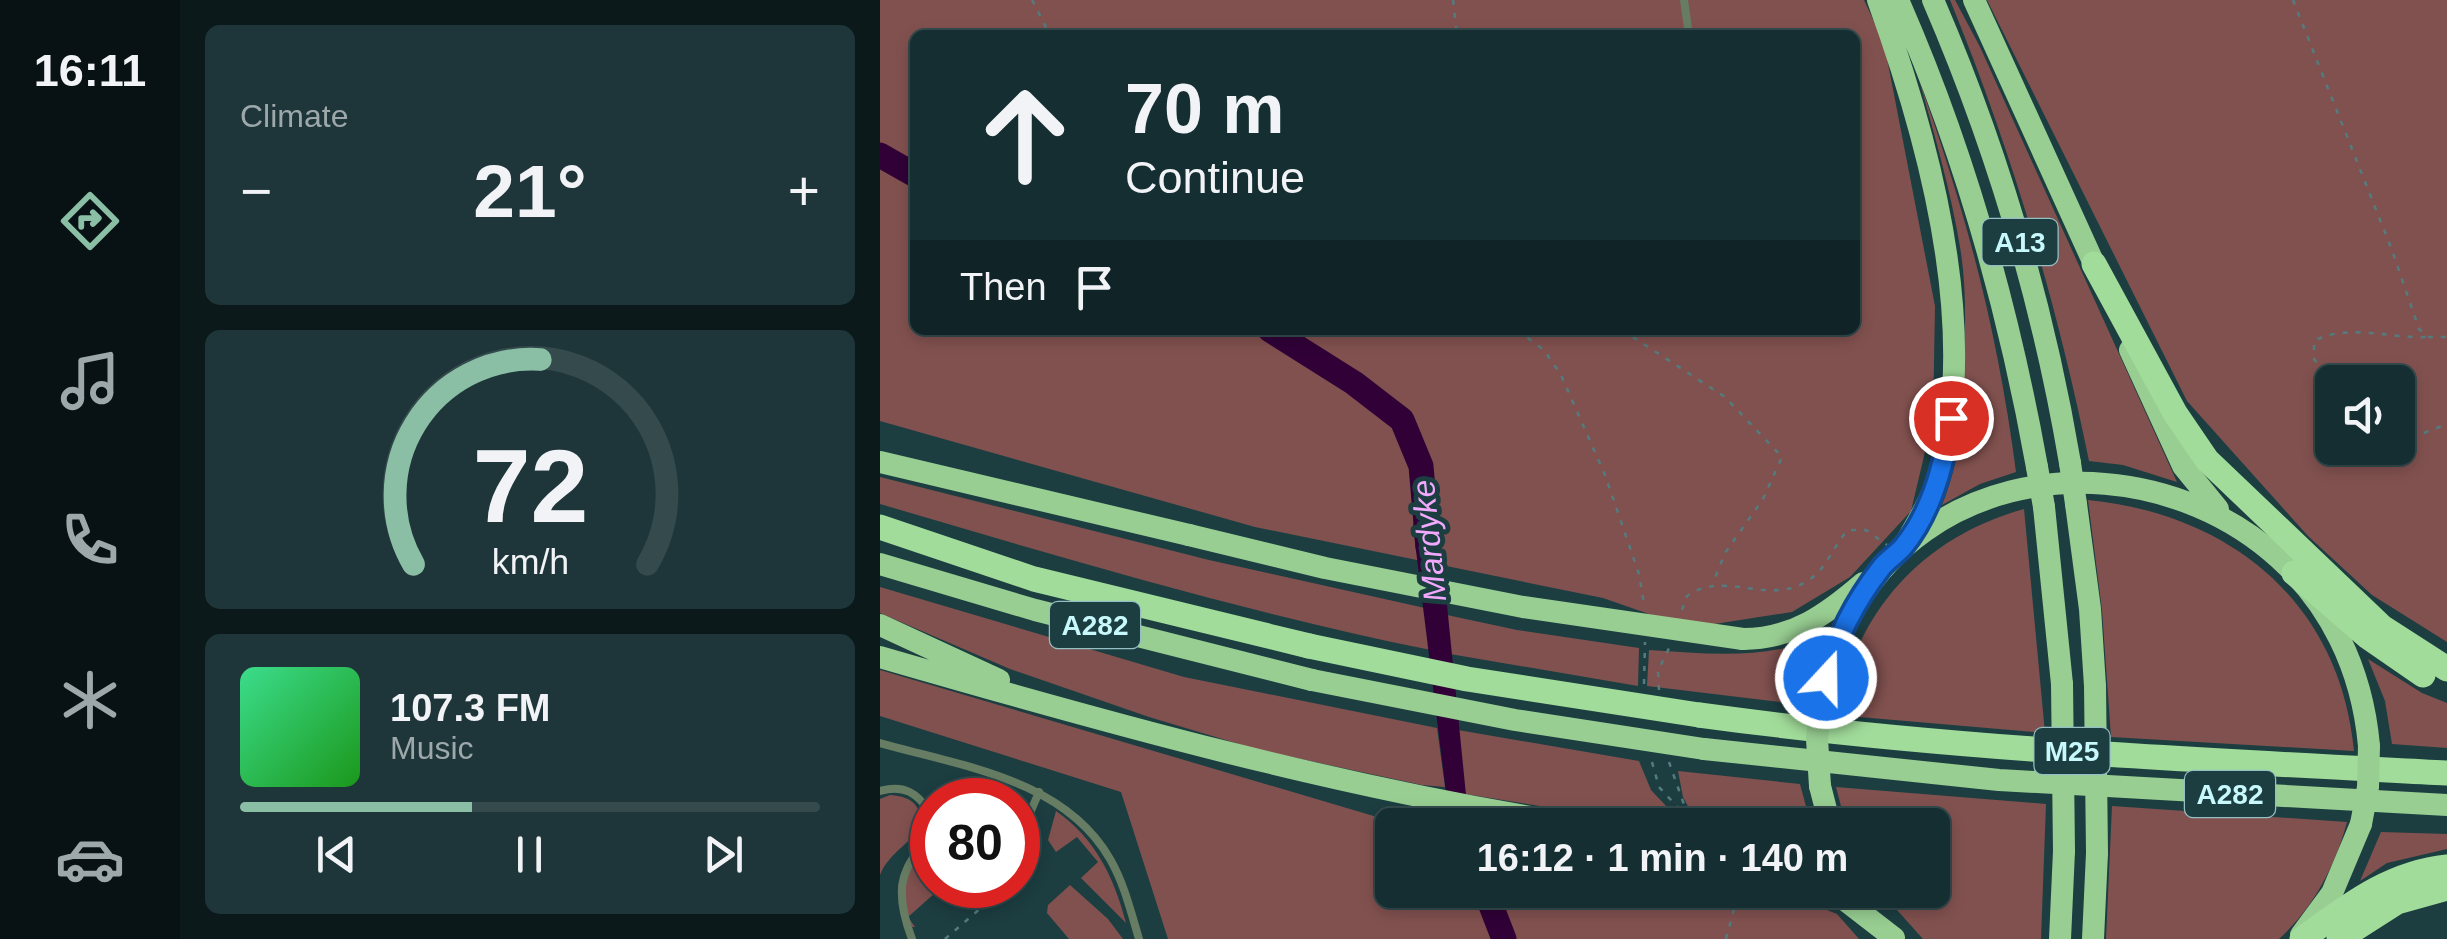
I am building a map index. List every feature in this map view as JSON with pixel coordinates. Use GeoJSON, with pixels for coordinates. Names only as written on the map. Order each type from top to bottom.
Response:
{"type":"FeatureCollection","features":[{"type":"Feature","properties":{"kind":"highway"},"geometry":{"type":"LineString","coordinates":[[1826,808],[1816,739],[1829,665],[1842,633],[1935,488],[1948,438],[1953,389],[1952,320],[1941,225],[1926,149],[1904,70],[1878,0]]}},
{"type":"Feature","properties":{"kind":"highway","name":"A13"},"geometry":{"type":"LineString","coordinates":[[1898,0],[1958,154],[1987,245],[2020,376],[2044,507],[2062,684],[2064,851],[2060,939]]}},
{"type":"Feature","properties":{"kind":"highway","name":"A13"},"geometry":{"type":"LineString","coordinates":[[1933,0],[1984,128],[2017,231],[2070,463],[2090,610],[2095,686],[2097,853],[2093,939]]}},
{"type":"Feature","properties":{"kind":"highway"},"geometry":{"type":"LineString","coordinates":[[1974,0],[2094,264],[2148,394],[2195,484],[2231,522],[2390,655],[2447,686]]}},
{"type":"Feature","properties":{"kind":"highway"},"geometry":{"type":"LineString","coordinates":[[2094,264],[2175,413],[2206,460],[2382,627],[2447,669]]}},
{"type":"Feature","properties":{"kind":"highway"},"geometry":{"type":"LineString","coordinates":[[880,452],[1003,492]]}},
{"type":"Feature","properties":{"kind":"highway"},"geometry":{"type":"LineString","coordinates":[[880,462],[1324,568],[1506,604],[1743,639],[1775,636],[1812,624],[1894,555],[1945,520],[1986,500],[2060,482],[2152,490],[2189,501],[2231,522]]}},
{"type":"Feature","properties":{"kind":"highway","name":"M25"},"geometry":{"type":"LineString","coordinates":[[880,527],[1034,578],[1310,646],[1481,681],[1699,715],[1991,746],[2447,772]]}},
{"type":"Feature","properties":{"kind":"highway","name":"A282"},"geometry":{"type":"LineString","coordinates":[[880,564],[1035,610],[1312,680],[1515,720],[1704,749],[2018,781],[2447,805]]}},
{"type":"Feature","properties":{"kind":"highway"},"geometry":{"type":"LineString","coordinates":[[2294,573],[2344,646],[2362,698],[2369,746],[2368,787],[2361,824],[2332,893],[2300,939]]}},
{"type":"Feature","properties":{"kind":"highway"},"geometry":{"type":"LineString","coordinates":[[880,625],[1066,711]]}},
{"type":"Feature","properties":{"kind":"highway"},"geometry":{"type":"LineString","coordinates":[[880,657],[1260,762],[1484,808]]}},
{"type":"Feature","properties":{"kind":"highway"},"geometry":{"type":"LineString","coordinates":[[2300,939],[2372,890],[2402,877],[2447,866]]}},
{"type":"Feature","properties":{"kind":"highway"},"geometry":{"type":"LineString","coordinates":[[2339,939],[2396,902],[2447,888]]}},
{"type":"Feature","properties":{"kind":"highway"},"geometry":{"type":"LineString","coordinates":[[1855,908],[1894,938]]}},
{"type":"Feature","properties":{"kind":"highway"},"geometry":{"type":"LineString","coordinates":[[1872,908],[1894,938]]}},
{"type":"Feature","properties":{"kind":"lane"},"geometry":{"type":"LineString","coordinates":[[1684,0],[1688,30]]}},
{"type":"Feature","properties":{"kind":"lane"},"geometry":{"type":"LineString","coordinates":[[880,743],[1002,778]]}},
{"type":"Feature","properties":{"kind":"lane"},"geometry":{"type":"LineString","coordinates":[[880,790],[910,791]]}},
{"type":"Feature","properties":{"kind":"lane"},"geometry":{"type":"LineString","coordinates":[[1040,793],[1087,827],[1109,857],[1139,939]]}},
{"type":"Feature","properties":{"kind":"lane"},"geometry":{"type":"LineString","coordinates":[[899,858],[910,848]]}},
{"type":"Feature","properties":{"kind":"lane"},"geometry":{"type":"LineString","coordinates":[[890,908],[912,939]]}},
{"type":"Feature","properties":{"kind":"path"},"geometry":{"type":"LineString","coordinates":[[1032,0],[1047,30]]}},
{"type":"Feature","properties":{"kind":"path"},"geometry":{"type":"LineString","coordinates":[[1453,0],[1456,30]]}},
{"type":"Feature","properties":{"kind":"path"},"geometry":{"type":"LineString","coordinates":[[2293,0],[2392,250],[2419,329],[2429,338]]}},
{"type":"Feature","properties":{"kind":"path"},"geometry":{"type":"LineString","coordinates":[[2318,365],[2314,359],[2314,341],[2322,337],[2348,333],[2447,337]]}},
{"type":"Feature","properties":{"kind":"path"},"geometry":{"type":"LineString","coordinates":[[1524,335],[1544,350],[1561,375],[1604,475],[1639,574],[1644,616]]}},
{"type":"Feature","properties":{"kind":"path"},"geometry":{"type":"LineString","coordinates":[[1630,335],[1725,397],[1782,457],[1763,499],[1725,553],[1712,584]]}},
{"type":"Feature","properties":{"kind":"path"},"geometry":{"type":"LineString","coordinates":[[2415,434],[2447,424]]}},
{"type":"Feature","properties":{"kind":"path"},"geometry":{"type":"LineString","coordinates":[[1682,610],[1686,596],[1706,585],[1790,590],[1813,578],[1828,562],[1843,535],[1856,528],[1880,538],[1894,555]]}},
{"type":"Feature","properties":{"kind":"path"},"geometry":{"type":"LineString","coordinates":[[1644,690],[1645,634]]}},
{"type":"Feature","properties":{"kind":"path"},"geometry":{"type":"LineString","coordinates":[[1659,694],[1658,671],[1673,638]]}},
{"type":"Feature","properties":{"kind":"path"},"geometry":{"type":"LineString","coordinates":[[1668,752],[1684,808]]}},
{"type":"Feature","properties":{"kind":"path"},"geometry":{"type":"LineString","coordinates":[[1651,755],[1659,787],[1679,808]]}},
{"type":"Feature","properties":{"kind":"path"},"geometry":{"type":"LineString","coordinates":[[946,939],[982,908]]}},
{"type":"Feature","properties":{"kind":"path"},"geometry":{"type":"LineString","coordinates":[[1726,939],[1734,908]]}},
{"type":"Feature","properties":{"kind":"shaded area"},"geometry":{"type":"Polygon","coordinates":[[[880,0],[1864,0],[1884,43],[1935,306],[1933,418],[1911,511],[1850,577],[1792,612],[1689,628],[1603,598],[1255,527],[880,421],[880,0]]]}},
{"type":"Feature","properties":{"kind":"shaded area"},"geometry":{"type":"Polygon","coordinates":[[[1950,0],[1955,0],[1980,47],[2177,482],[2123,465],[2089,461],[2030,227],[1950,0]]]}},
{"type":"Feature","properties":{"kind":"shaded area"},"geometry":{"type":"Polygon","coordinates":[[[1987,0],[2447,0],[2447,642],[2372,595],[2308,536],[2187,401],[1987,0]]]}},
{"type":"Feature","properties":{"kind":"shaded area"},"geometry":{"type":"Polygon","coordinates":[[[1920,83],[1979,275],[2016,472],[1980,484],[1942,505],[1962,422],[1965,293],[1952,206],[1920,83]]]}},
{"type":"Feature","properties":{"kind":"shaded area"},"geometry":{"type":"Polygon","coordinates":[[[880,477],[1209,560],[1425,608],[1431,650],[1223,601],[880,504],[880,477]]]}},
{"type":"Feature","properties":{"kind":"shaded area"},"geometry":{"type":"Polygon","coordinates":[[[2088,500],[2140,509],[2188,524],[2231,547],[2269,575],[2301,610],[2327,651],[2344,698],[2354,751],[2111,737],[2102,610],[2088,500]]]}},
{"type":"Feature","properties":{"kind":"shaded area"},"geometry":{"type":"Polygon","coordinates":[[[2024,509],[2045,733],[1836,715],[1860,643],[1899,584],[1954,539],[2024,509]]]}},
{"type":"Feature","properties":{"kind":"shaded area"},"geometry":{"type":"Polygon","coordinates":[[[880,587],[1184,677],[1437,728],[1445,787],[1259,750],[1010,669],[880,613],[880,587]]]}},
{"type":"Feature","properties":{"kind":"shaded area"},"geometry":{"type":"Polygon","coordinates":[[[1447,615],[1639,648],[1638,686],[1450,654],[1447,615]]]}},
{"type":"Feature","properties":{"kind":"shaded area"},"geometry":{"type":"Polygon","coordinates":[[[1829,633],[1806,705],[1647,686],[1649,650],[1763,652],[1829,633]]]}},
{"type":"Feature","properties":{"kind":"shaded area"},"geometry":{"type":"Polygon","coordinates":[[[2368,659],[2422,693],[2447,703],[2447,748],[2392,744],[2385,701],[2368,659]]]}},
{"type":"Feature","properties":{"kind":"shaded area"},"geometry":{"type":"Polygon","coordinates":[[[880,670],[1375,816],[1375,908],[1822,908],[1837,914],[1859,939],[1168,939],[1121,792],[880,716],[880,670]]]}},
{"type":"Feature","properties":{"kind":"shaded area"},"geometry":{"type":"Polygon","coordinates":[[[1458,730],[1639,761],[1651,790],[1668,808],[1553,808],[1465,794],[1458,730]]]}},
{"type":"Feature","properties":{"kind":"shaded area"},"geometry":{"type":"Polygon","coordinates":[[[1678,771],[1800,784],[1806,808],[1689,808],[1678,771]]]}},
{"type":"Feature","properties":{"kind":"shaded area"},"geometry":{"type":"Polygon","coordinates":[[[1836,787],[2046,804],[2041,939],[1923,939],[1895,908],[1950,908],[1950,808],[1842,808],[1836,787]]]}},
{"type":"Feature","properties":{"kind":"shaded area"},"geometry":{"type":"Polygon","coordinates":[[[890,795],[910,800],[910,839],[880,875],[880,799],[890,795]]]}},
{"type":"Feature","properties":{"kind":"shaded area"},"geometry":{"type":"Polygon","coordinates":[[[2112,806],[2347,822],[2321,886],[2279,939],[2106,939],[2112,806]]]}},
{"type":"Feature","properties":{"kind":"shaded area"},"geometry":{"type":"Polygon","coordinates":[[[1056,811],[1082,833],[1101,860],[1126,923],[1081,878],[1098,862],[1077,837],[1056,852],[1048,840],[1056,811]]]}},
{"type":"Feature","properties":{"kind":"shaded area"},"geometry":{"type":"Polygon","coordinates":[[[2381,832],[2447,834],[2447,849],[2387,863],[2360,881],[2381,832]]]}},
{"type":"Feature","properties":{"kind":"shaded area"},"geometry":{"type":"Polygon","coordinates":[[[910,864],[910,908],[918,908],[908,917],[915,927],[903,910],[899,896],[898,885],[910,864]]]}},
{"type":"Feature","properties":{"kind":"shaded area"},"geometry":{"type":"Polygon","coordinates":[[[1070,885],[1108,919],[1123,939],[1069,939],[1047,913],[1048,905],[1070,885]]]}},
{"type":"Feature","properties":{"kind":"water"},"geometry":{"type":"Polygon","coordinates":[[[1416,515],[1438,515],[1467,808],[1448,808],[1413,526],[1416,515]]]}},
{"type":"Feature","properties":{"kind":"waterway","name":"Mardyke"},"geometry":{"type":"LineString","coordinates":[[880,155],[910,172]]}},
{"type":"Feature","properties":{"kind":"waterway","name":"Mardyke"},"geometry":{"type":"LineString","coordinates":[[1278,335],[1354,383],[1402,420],[1421,466],[1428,547]]}},
{"type":"Feature","properties":{"kind":"waterway","name":"Mardyke"},"geometry":{"type":"LineString","coordinates":[[1492,908],[1504,939]]}},
{"type":"Feature","properties":{"kind":"route"},"geometry":{"type":"LineString","coordinates":[[1826,678],[1847,622],[1883,565],[1903,547],[1935,488],[1951,418]]}}]}
